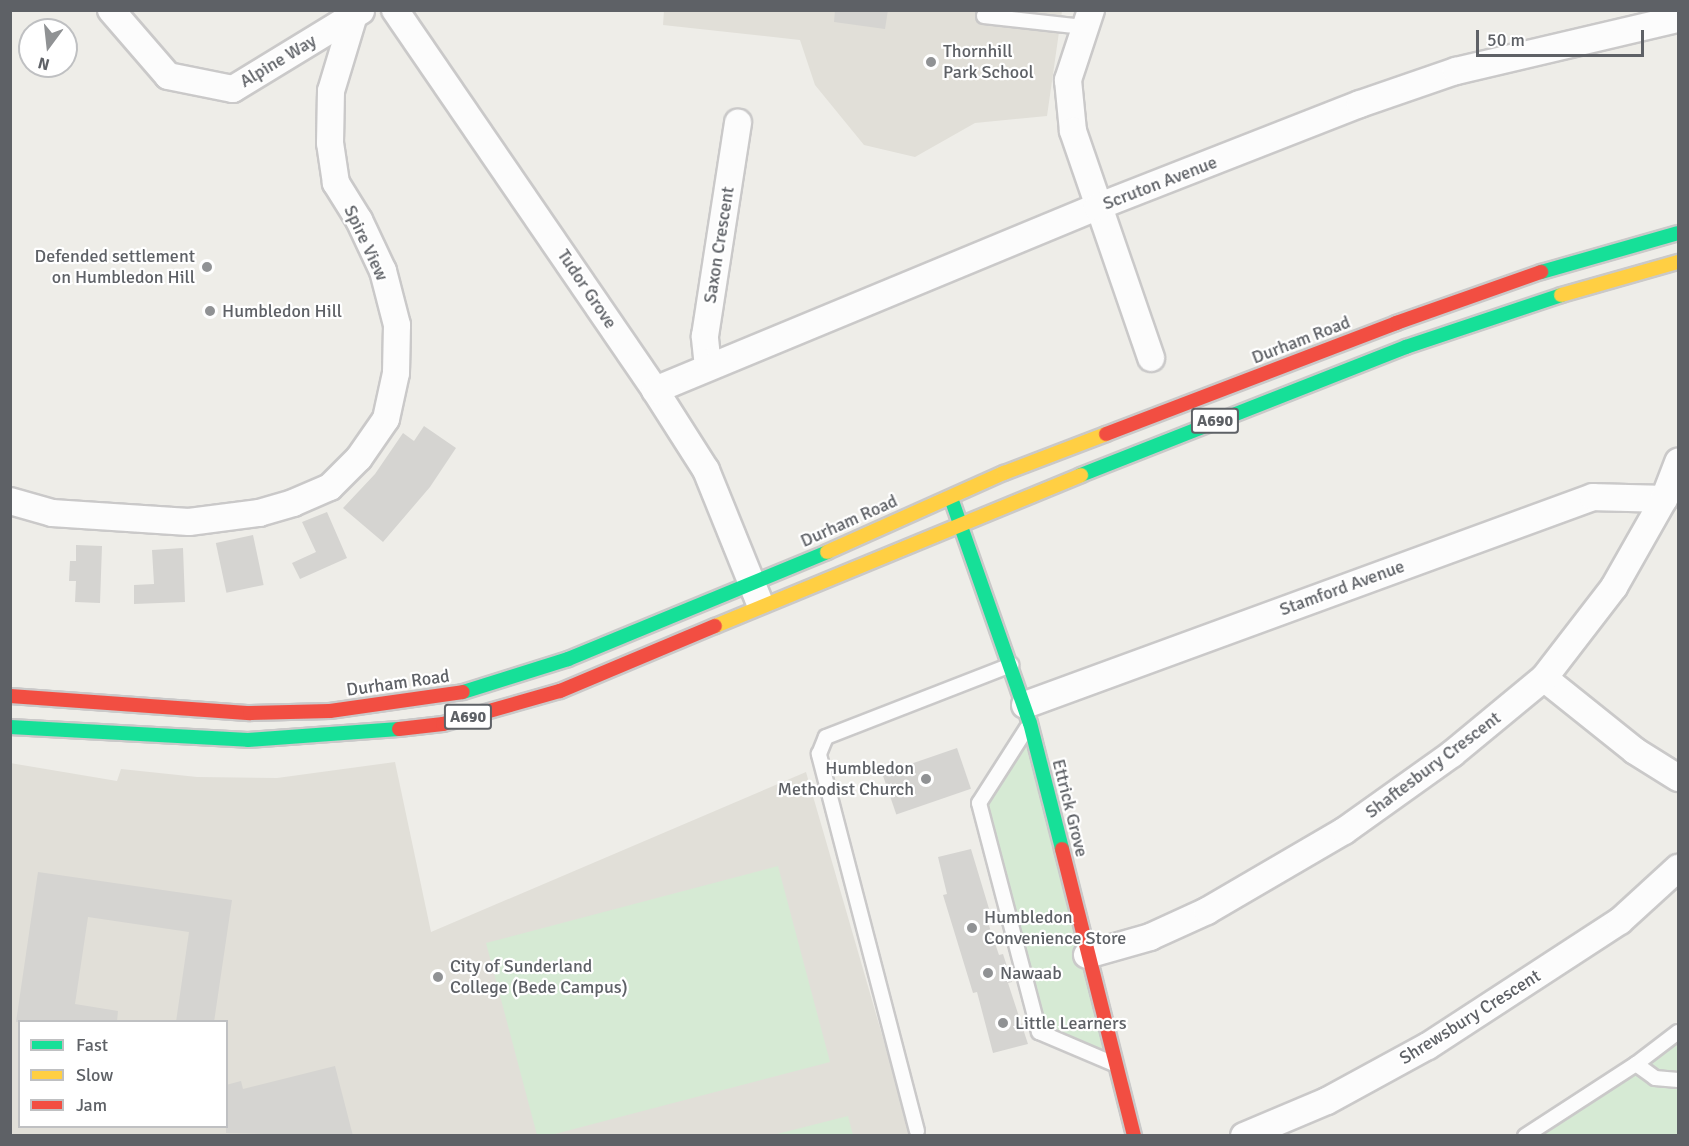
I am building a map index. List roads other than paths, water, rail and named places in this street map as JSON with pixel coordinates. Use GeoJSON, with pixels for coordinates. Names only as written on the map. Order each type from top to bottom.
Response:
{"type":"FeatureCollection","features":[{"type":"Feature","properties":{"kind":"main road","name":"Durham Road"},"geometry":{"type":"LineString","coordinates":[[10,696],[250,713],[330,711],[455,694],[568,659],[861,538],[950,495],[1396,323],[1536,274],[1678,232]]}},
{"type":"Feature","properties":{"kind":"main road","name":"A690"},"geometry":{"type":"LineString","coordinates":[[10,727],[248,740],[340,736],[443,724],[560,691],[762,609],[960,523],[1406,347],[1542,300],[1678,262]]}},
{"type":"Feature","properties":{"kind":"main road","name":"Ettrick Grove"},"geometry":{"type":"LineString","coordinates":[[950,495],[1027,714],[1134,1136]]}},
{"type":"Feature","properties":{"kind":"street","name":"Alpine Way"},"geometry":{"type":"LineString","coordinates":[[111,10],[168,76],[232,88],[358,13]]}},
{"type":"Feature","properties":{"kind":"street","name":"Tudor Grove"},"geometry":{"type":"LineString","coordinates":[[395,10],[655,390],[706,470],[762,609]]}},
{"type":"Feature","properties":{"kind":"street","name":"Spire View"},"geometry":{"type":"LineString","coordinates":[[10,501],[52,513],[189,522],[260,513],[293,503],[330,486],[359,458],[386,419],[396,373],[397,325],[382,271],[359,220],[336,183],[330,143],[331,91],[358,13]]}},
{"type":"Feature","properties":{"kind":"street"},"geometry":{"type":"LineString","coordinates":[[1087,19],[1068,80],[1073,131],[1097,207],[1151,358]]}},
{"type":"Feature","properties":{"kind":"street","name":"Scruton Avenue"},"geometry":{"type":"LineString","coordinates":[[655,390],[1097,207],[1456,71],[1678,19]]}},
{"type":"Feature","properties":{"kind":"street","name":"Saxon Crescent"},"geometry":{"type":"LineString","coordinates":[[708,367],[705,336],[738,123]]}},
{"type":"Feature","properties":{"kind":"street","name":"Shaftesbury Crescent"},"geometry":{"type":"LineString","coordinates":[[1088,955],[1150,937],[1207,911],[1344,831],[1452,754],[1544,678],[1614,587],[1664,499],[1678,462]]}},
{"type":"Feature","properties":{"kind":"street","name":"Stamford Avenue"},"geometry":{"type":"LineString","coordinates":[[1027,714],[1593,497],[1664,499]]}},
{"type":"Feature","properties":{"kind":"street"},"geometry":{"type":"LineString","coordinates":[[1544,678],[1635,751],[1678,778]]}},
{"type":"Feature","properties":{"kind":"street","name":"Shrewsbury Crescent"},"geometry":{"type":"LineString","coordinates":[[1244,1136],[1327,1101],[1428,1046],[1620,921],[1678,868]]}},
{"type":"Feature","properties":{"kind":"lane"},"geometry":{"type":"LineString","coordinates":[[984,16],[1087,19]]}},
{"type":"Feature","properties":{"kind":"lane"},"geometry":{"type":"LineString","coordinates":[[917,1131],[819,754],[826,737],[1011,665]]}},
{"type":"Feature","properties":{"kind":"lane"},"geometry":{"type":"LineString","coordinates":[[1027,714],[979,803],[1039,1032],[1116,1065]]}},
{"type":"Feature","properties":{"kind":"lane"},"geometry":{"type":"LineString","coordinates":[[1525,1136],[1636,1064],[1678,1032]]}},
{"type":"Feature","properties":{"kind":"lane"},"geometry":{"type":"LineString","coordinates":[[1636,1064],[1655,1078],[1678,1080]]}},
{"type":"Feature","properties":{"kind":"place","name":"Thornhill Park School"},"geometry":{"type":"Point","coordinates":[931,62]}},
{"type":"Feature","properties":{"kind":"place","name":"Defended settlement on Humbledon Hill"},"geometry":{"type":"Point","coordinates":[207,267]}},
{"type":"Feature","properties":{"kind":"place","name":"Humbledon Hill"},"geometry":{"type":"Point","coordinates":[210,311]}},
{"type":"Feature","properties":{"kind":"place","name":"Humbledon Methodist Church"},"geometry":{"type":"Point","coordinates":[926,779]}},
{"type":"Feature","properties":{"kind":"place","name":"Humbledon Convenience Store"},"geometry":{"type":"Point","coordinates":[972,928]}},
{"type":"Feature","properties":{"kind":"place","name":"Nawaab"},"geometry":{"type":"Point","coordinates":[988,973]}},
{"type":"Feature","properties":{"kind":"place","name":"City of Sunderland College (Bede Campus)"},"geometry":{"type":"Point","coordinates":[438,977]}},
{"type":"Feature","properties":{"kind":"place","name":"Little Learners"},"geometry":{"type":"Point","coordinates":[1003,1023]}}]}
